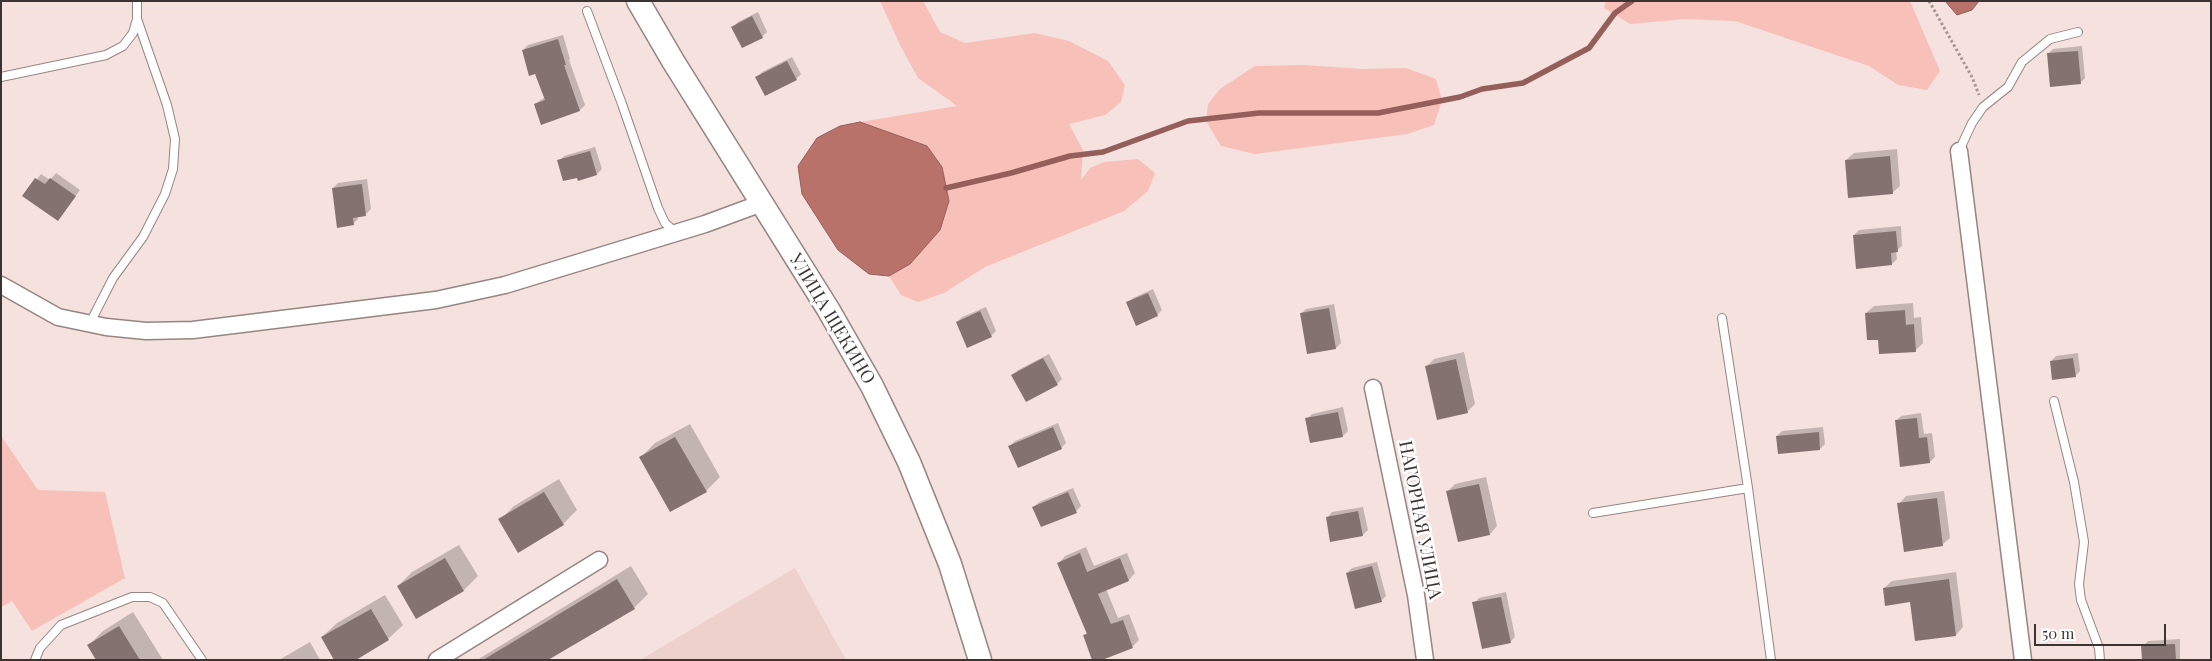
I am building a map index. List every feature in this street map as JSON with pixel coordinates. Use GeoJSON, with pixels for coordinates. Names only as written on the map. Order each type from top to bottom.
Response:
{"type":"FeatureCollection","features":[{"type":"Feature","properties":{"kind":"main road","name":"УЛИЦА ЩЕКИНО"},"geometry":{"type":"LineString","coordinates":[[638,1],[672,61],[833,317],[872,386],[909,462],[950,564],[980,660]]}},
{"type":"Feature","properties":{"kind":"street"},"geometry":{"type":"LineString","coordinates":[[1959,151],[2023,660]]}},
{"type":"Feature","properties":{"kind":"street"},"geometry":{"type":"LineString","coordinates":[[1,284],[58,317],[90,324],[146,331],[193,330],[436,300],[504,285],[762,203]]}},
{"type":"Feature","properties":{"kind":"street","name":"НАГОРНАЯ УЛИЦА"},"geometry":{"type":"LineString","coordinates":[[1373,388],[1416,595],[1425,660]]}},
{"type":"Feature","properties":{"kind":"street"},"geometry":{"type":"LineString","coordinates":[[437,660],[599,560]]}},
{"type":"Feature","properties":{"kind":"lane"},"geometry":{"type":"LineString","coordinates":[[1,77],[106,55],[123,46],[133,33],[137,19],[137,1]]}},
{"type":"Feature","properties":{"kind":"lane"},"geometry":{"type":"LineString","coordinates":[[587,12],[622,104],[658,208],[665,223],[675,232]]}},
{"type":"Feature","properties":{"kind":"lane"},"geometry":{"type":"LineString","coordinates":[[90,324],[113,278],[143,237],[165,194],[173,169],[175,138],[137,19]]}},
{"type":"Feature","properties":{"kind":"lane"},"geometry":{"type":"LineString","coordinates":[[1959,151],[1972,123],[1983,107],[2008,87],[2022,62],[2050,39],[2078,32]]}},
{"type":"Feature","properties":{"kind":"lane"},"geometry":{"type":"LineString","coordinates":[[1722,318],[1748,488],[1771,660]]}},
{"type":"Feature","properties":{"kind":"lane"},"geometry":{"type":"LineString","coordinates":[[2054,402],[2074,482],[2084,542],[2079,584],[2081,600],[2099,648],[2100,660]]}},
{"type":"Feature","properties":{"kind":"lane"},"geometry":{"type":"LineString","coordinates":[[1593,513],[1748,488]]}},
{"type":"Feature","properties":{"kind":"lane"},"geometry":{"type":"LineString","coordinates":[[35,660],[40,648],[61,625],[132,597],[150,597],[163,603],[202,660]]}},
{"type":"Feature","properties":{"kind":"path"},"geometry":{"type":"LineString","coordinates":[[1929,1],[1972,77],[1983,107]]}},
{"type":"Feature","properties":{"kind":"shaded area"},"geometry":{"type":"Polygon","coordinates":[[[880,1],[923,1],[940,32],[965,43],[1035,33],[1069,41],[1108,61],[1125,85],[1121,102],[1105,115],[1069,124],[1083,150],[1081,180],[1090,168],[1104,162],[1138,159],[1155,173],[1148,191],[1124,211],[985,267],[944,293],[918,302],[901,295],[889,276],[910,264],[949,201],[942,167],[927,146],[860,122],[957,106],[918,78],[901,47],[880,1]]]}},
{"type":"Feature","properties":{"kind":"shaded area"},"geometry":{"type":"Polygon","coordinates":[[[1606,1],[1910,1],[1940,71],[1927,90],[1898,85],[1869,66],[1735,21],[1685,19],[1630,24],[1604,8],[1606,1]]]}},
{"type":"Feature","properties":{"kind":"shaded area"},"geometry":{"type":"Polygon","coordinates":[[[1945,1],[1979,1],[1972,10],[1957,15],[1945,1]]]}},
{"type":"Feature","properties":{"kind":"shaded area"},"geometry":{"type":"Polygon","coordinates":[[[1304,65],[1363,69],[1406,68],[1436,79],[1442,100],[1434,125],[1407,134],[1255,154],[1221,146],[1206,121],[1208,104],[1220,89],[1255,66],[1304,65]]]}},
{"type":"Feature","properties":{"kind":"shaded area"},"geometry":{"type":"Polygon","coordinates":[[[860,122],[927,146],[942,167],[949,201],[940,230],[910,264],[889,276],[869,274],[838,250],[802,194],[798,166],[817,138],[840,126],[860,122]]]}},
{"type":"Feature","properties":{"kind":"shaded area"},"geometry":{"type":"Polygon","coordinates":[[[1,436],[38,490],[105,492],[125,578],[32,631],[12,601],[1,607],[1,436]]]}},
{"type":"Feature","properties":{"kind":"shaded area"},"geometry":{"type":"Polygon","coordinates":[[[795,568],[846,660],[640,660],[795,568]]]}},
{"type":"Feature","properties":{"kind":"building"},"geometry":{"type":"Polygon","coordinates":[[[752,16],[763,38],[742,48],[731,27],[752,16]]]}},
{"type":"Feature","properties":{"kind":"building"},"geometry":{"type":"Polygon","coordinates":[[[558,39],[566,65],[564,65],[580,111],[541,125],[534,104],[545,100],[535,74],[529,76],[522,50],[558,39]]]}},
{"type":"Feature","properties":{"kind":"building"},"geometry":{"type":"Polygon","coordinates":[[[2078,51],[2081,84],[2050,87],[2047,53],[2078,51]]]}},
{"type":"Feature","properties":{"kind":"building"},"geometry":{"type":"Polygon","coordinates":[[[787,61],[797,80],[765,96],[755,77],[787,61]]]}},
{"type":"Feature","properties":{"kind":"building"},"geometry":{"type":"Polygon","coordinates":[[[590,151],[597,175],[578,181],[577,178],[563,181],[557,160],[590,151]]]}},
{"type":"Feature","properties":{"kind":"building"},"geometry":{"type":"Polygon","coordinates":[[[1890,156],[1893,194],[1848,198],[1845,160],[1890,156]]]}},
{"type":"Feature","properties":{"kind":"building"},"geometry":{"type":"Polygon","coordinates":[[[35,178],[45,184],[50,178],[76,196],[58,221],[22,196],[35,178]]]}},
{"type":"Feature","properties":{"kind":"building"},"geometry":{"type":"Polygon","coordinates":[[[362,184],[366,216],[353,218],[354,225],[337,228],[332,188],[362,184]]]}},
{"type":"Feature","properties":{"kind":"building"},"geometry":{"type":"Polygon","coordinates":[[[1896,231],[1898,252],[1891,253],[1892,265],[1856,269],[1853,235],[1896,231]]]}},
{"type":"Feature","properties":{"kind":"building"},"geometry":{"type":"Polygon","coordinates":[[[1148,293],[1158,316],[1136,326],[1126,302],[1148,293]]]}},
{"type":"Feature","properties":{"kind":"building"},"geometry":{"type":"Polygon","coordinates":[[[1329,308],[1336,349],[1307,354],[1300,313],[1329,308]]]}},
{"type":"Feature","properties":{"kind":"building"},"geometry":{"type":"Polygon","coordinates":[[[1905,310],[1906,325],[1914,324],[1916,352],[1879,354],[1878,340],[1867,340],[1865,313],[1905,310]]]}},
{"type":"Feature","properties":{"kind":"building"},"geometry":{"type":"Polygon","coordinates":[[[980,311],[992,337],[967,348],[956,322],[980,311]]]}},
{"type":"Feature","properties":{"kind":"building"},"geometry":{"type":"Polygon","coordinates":[[[1043,358],[1058,385],[1026,402],[1011,375],[1043,358]]]}},
{"type":"Feature","properties":{"kind":"building"},"geometry":{"type":"Polygon","coordinates":[[[2073,358],[2076,377],[2052,380],[2050,361],[2073,358]]]}},
{"type":"Feature","properties":{"kind":"building"},"geometry":{"type":"Polygon","coordinates":[[[1456,359],[1468,413],[1437,420],[1425,366],[1456,359]]]}},
{"type":"Feature","properties":{"kind":"building"},"geometry":{"type":"Polygon","coordinates":[[[1338,412],[1343,437],[1310,443],[1305,418],[1338,412]]]}},
{"type":"Feature","properties":{"kind":"building"},"geometry":{"type":"Polygon","coordinates":[[[1917,418],[1919,438],[1927,437],[1930,463],[1900,467],[1895,420],[1917,418]]]}},
{"type":"Feature","properties":{"kind":"building"},"geometry":{"type":"Polygon","coordinates":[[[1053,427],[1062,449],[1018,468],[1008,446],[1053,427]]]}},
{"type":"Feature","properties":{"kind":"building"},"geometry":{"type":"Polygon","coordinates":[[[1819,432],[1820,450],[1778,454],[1776,436],[1819,432]]]}},
{"type":"Feature","properties":{"kind":"building"},"geometry":{"type":"Polygon","coordinates":[[[675,437],[707,492],[670,512],[639,457],[675,437]]]}},
{"type":"Feature","properties":{"kind":"building"},"geometry":{"type":"Polygon","coordinates":[[[1479,484],[1490,535],[1458,542],[1446,491],[1479,484]]]}},
{"type":"Feature","properties":{"kind":"building"},"geometry":{"type":"Polygon","coordinates":[[[544,492],[564,525],[518,553],[498,519],[544,492]]]}},
{"type":"Feature","properties":{"kind":"building"},"geometry":{"type":"Polygon","coordinates":[[[1068,492],[1077,513],[1041,527],[1032,507],[1068,492]]]}},
{"type":"Feature","properties":{"kind":"building"},"geometry":{"type":"Polygon","coordinates":[[[1937,498],[1943,546],[1904,552],[1897,503],[1937,498]]]}},
{"type":"Feature","properties":{"kind":"building"},"geometry":{"type":"Polygon","coordinates":[[[1358,511],[1363,536],[1330,542],[1326,517],[1358,511]]]}},
{"type":"Feature","properties":{"kind":"building"},"geometry":{"type":"Polygon","coordinates":[[[1080,553],[1087,572],[1120,558],[1129,581],[1098,594],[1111,624],[1123,620],[1133,648],[1102,660],[1092,660],[1083,635],[1087,634],[1057,563],[1080,553]]]}},
{"type":"Feature","properties":{"kind":"building"},"geometry":{"type":"Polygon","coordinates":[[[445,558],[464,591],[416,619],[397,586],[445,558]]]}},
{"type":"Feature","properties":{"kind":"building"},"geometry":{"type":"Polygon","coordinates":[[[1372,566],[1382,602],[1355,609],[1346,573],[1372,566]]]}},
{"type":"Feature","properties":{"kind":"building"},"geometry":{"type":"Polygon","coordinates":[[[617,579],[635,609],[548,660],[483,660],[617,579]]]}},
{"type":"Feature","properties":{"kind":"building"},"geometry":{"type":"Polygon","coordinates":[[[1949,579],[1956,636],[1915,641],[1910,602],[1885,606],[1883,588],[1949,579]]]}},
{"type":"Feature","properties":{"kind":"building"},"geometry":{"type":"Polygon","coordinates":[[[1501,597],[1511,643],[1482,649],[1472,602],[1501,597]]]}},
{"type":"Feature","properties":{"kind":"building"},"geometry":{"type":"Polygon","coordinates":[[[371,609],[389,640],[356,660],[334,660],[321,637],[371,609]]]}},
{"type":"Feature","properties":{"kind":"building"},"geometry":{"type":"Polygon","coordinates":[[[119,626],[140,660],[96,660],[87,645],[119,626]]]}},
{"type":"Feature","properties":{"kind":"building"},"geometry":{"type":"Polygon","coordinates":[[[2175,644],[2176,660],[2142,660],[2141,645],[2175,644]]]}},
{"type":"Feature","properties":{"kind":"waterway"},"geometry":{"type":"LineString","coordinates":[[946,188],[1011,173],[1070,156],[1103,152],[1188,121],[1259,113],[1378,113],[1460,97],[1482,89],[1523,83],[1589,48],[1615,13],[1632,1]]}}]}
